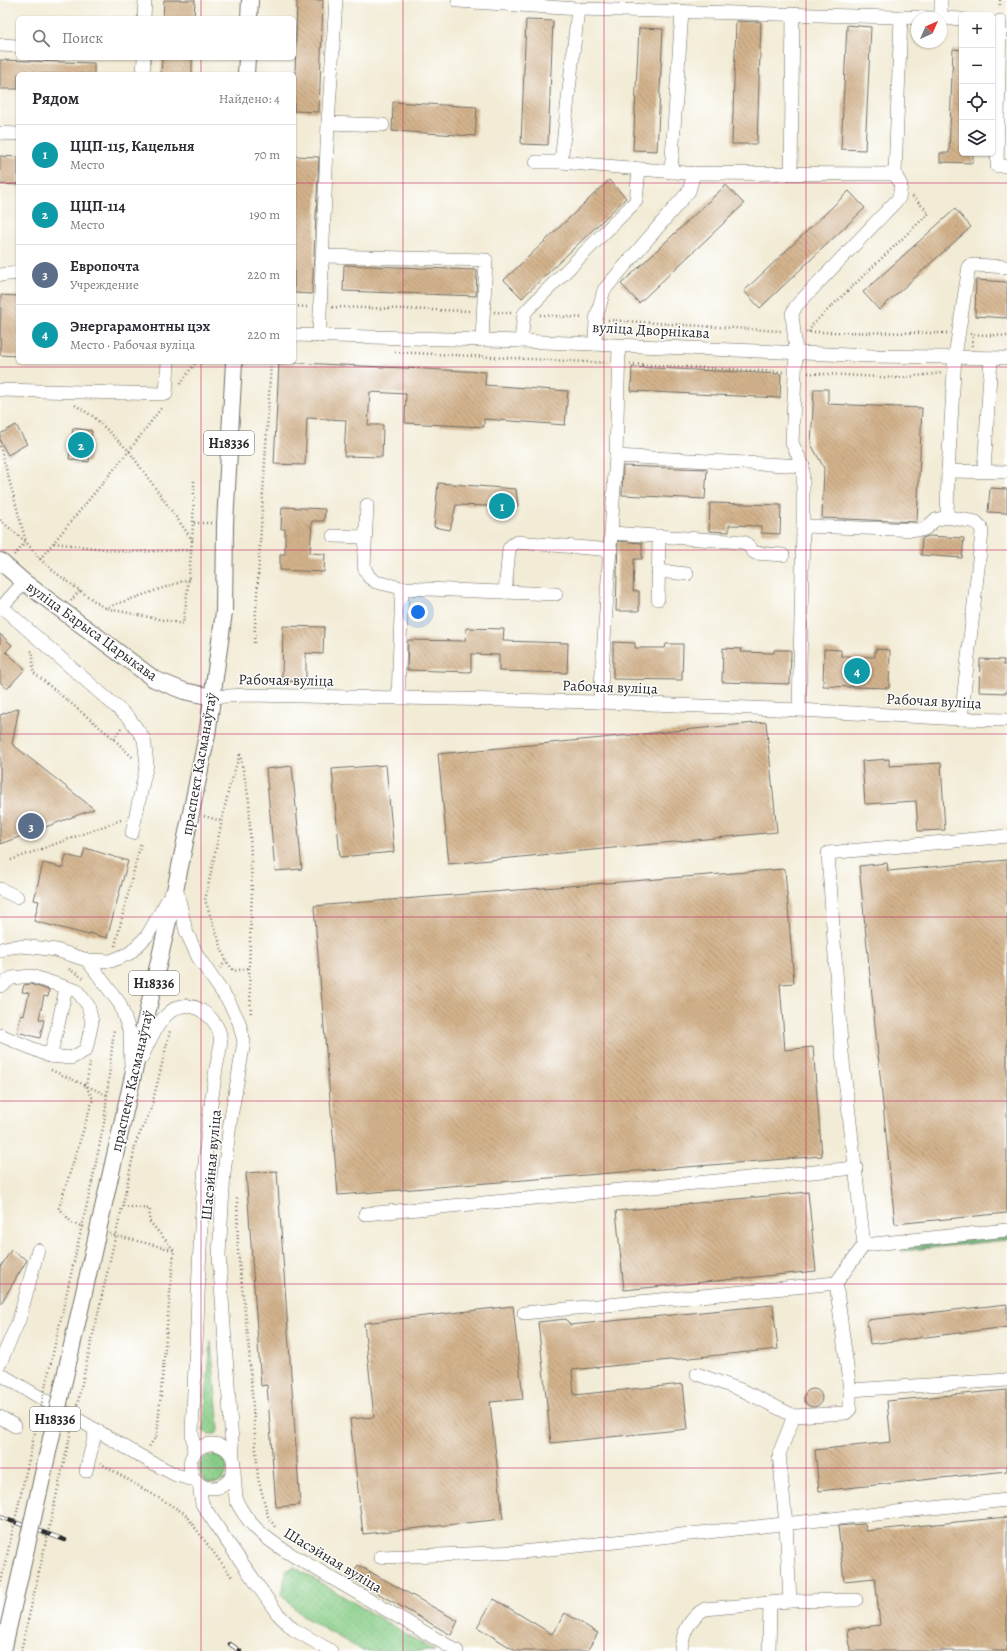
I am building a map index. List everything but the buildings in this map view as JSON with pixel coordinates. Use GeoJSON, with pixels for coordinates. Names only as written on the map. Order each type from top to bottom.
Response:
{"type":"FeatureCollection","features":[{"type":"Feature","properties":{"kind":"main road"},"geometry":{"type":"LineString","coordinates":[[249,16],[250,0]]}},
{"type":"Feature","properties":{"kind":"main road"},"geometry":{"type":"LineString","coordinates":[[246,72],[247,60]]}},
{"type":"Feature","properties":{"kind":"main road","name":"праспект Касманаўтаў"},"geometry":{"type":"LineString","coordinates":[[3,1651],[176,886],[207,735],[224,612],[225,524],[234,364]]}},
{"type":"Feature","properties":{"kind":"main road","name":"вуліца Барыса Царыкава"},"geometry":{"type":"LineString","coordinates":[[0,561],[24,582],[154,679],[184,691],[212,696]]}},
{"type":"Feature","properties":{"kind":"street"},"geometry":{"type":"LineString","coordinates":[[144,0],[144,16]]}},
{"type":"Feature","properties":{"kind":"street"},"geometry":{"type":"LineString","coordinates":[[319,336],[328,123],[336,0]]}},
{"type":"Feature","properties":{"kind":"street"},"geometry":{"type":"LineString","coordinates":[[941,0],[941,12]]}},
{"type":"Feature","properties":{"kind":"street"},"geometry":{"type":"LineString","coordinates":[[458,1],[578,9],[911,17]]}},
{"type":"Feature","properties":{"kind":"street"},"geometry":{"type":"LineString","coordinates":[[561,162],[578,9]]}},
{"type":"Feature","properties":{"kind":"street"},"geometry":{"type":"LineString","coordinates":[[671,172],[682,11]]}},
{"type":"Feature","properties":{"kind":"street"},"geometry":{"type":"LineString","coordinates":[[791,174],[793,14]]}},
{"type":"Feature","properties":{"kind":"street"},"geometry":{"type":"LineString","coordinates":[[799,710],[803,466],[792,443],[794,372],[802,352],[794,331],[792,314],[796,306],[899,198],[900,17]]}},
{"type":"Feature","properties":{"kind":"street"},"geometry":{"type":"LineString","coordinates":[[947,18],[959,19]]}},
{"type":"Feature","properties":{"kind":"street"},"geometry":{"type":"LineString","coordinates":[[1000,20],[997,166],[1007,166]]}},
{"type":"Feature","properties":{"kind":"street"},"geometry":{"type":"LineString","coordinates":[[0,45],[16,46]]}},
{"type":"Feature","properties":{"kind":"street"},"geometry":{"type":"LineString","coordinates":[[144,60],[144,72]]}},
{"type":"Feature","properties":{"kind":"street"},"geometry":{"type":"LineString","coordinates":[[328,123],[383,126]]}},
{"type":"Feature","properties":{"kind":"street"},"geometry":{"type":"LineString","coordinates":[[0,133],[16,134]]}},
{"type":"Feature","properties":{"kind":"street"},"geometry":{"type":"LineString","coordinates":[[536,162],[561,162],[671,172],[791,174],[898,180]]}},
{"type":"Feature","properties":{"kind":"street"},"geometry":{"type":"LineString","coordinates":[[521,341],[524,314],[636,201],[639,169]]}},
{"type":"Feature","properties":{"kind":"street"},"geometry":{"type":"LineString","coordinates":[[595,344],[596,319],[604,290],[689,191],[694,173]]}},
{"type":"Feature","properties":{"kind":"street"},"geometry":{"type":"LineString","coordinates":[[323,256],[486,260],[482,340]]}},
{"type":"Feature","properties":{"kind":"street"},"geometry":{"type":"LineString","coordinates":[[947,517],[948,471],[955,356],[969,266],[1007,267]]}},
{"type":"Feature","properties":{"kind":"street"},"geometry":{"type":"LineString","coordinates":[[0,271],[16,273]]}},
{"type":"Feature","properties":{"kind":"street"},"geometry":{"type":"LineString","coordinates":[[0,275],[16,273]]}},
{"type":"Feature","properties":{"kind":"street","name":"вуліца Дворнікава"},"geometry":{"type":"LineString","coordinates":[[296,336],[521,341],[873,356],[955,356],[1007,358]]}},
{"type":"Feature","properties":{"kind":"street"},"geometry":{"type":"LineString","coordinates":[[600,702],[612,533],[619,346]]}},
{"type":"Feature","properties":{"kind":"street"},"geometry":{"type":"LineString","coordinates":[[984,471],[991,358]]}},
{"type":"Feature","properties":{"kind":"street"},"geometry":{"type":"LineString","coordinates":[[0,390],[166,394],[168,364]]}},
{"type":"Feature","properties":{"kind":"street"},"geometry":{"type":"LineString","coordinates":[[616,456],[803,466]]}},
{"type":"Feature","properties":{"kind":"street"},"geometry":{"type":"LineString","coordinates":[[948,471],[1007,472]]}},
{"type":"Feature","properties":{"kind":"street"},"geometry":{"type":"LineString","coordinates":[[367,505],[364,537],[364,566],[370,577],[383,585],[402,588],[556,594]]}},
{"type":"Feature","properties":{"kind":"street"},"geometry":{"type":"LineString","coordinates":[[803,526],[922,530],[935,520],[947,517],[978,523],[982,533],[961,719]]}},
{"type":"Feature","properties":{"kind":"street"},"geometry":{"type":"LineString","coordinates":[[612,533],[743,542],[748,544],[755,553],[783,555]]}},
{"type":"Feature","properties":{"kind":"street"},"geometry":{"type":"LineString","coordinates":[[334,536],[364,537]]}},
{"type":"Feature","properties":{"kind":"street"},"geometry":{"type":"LineString","coordinates":[[658,599],[659,536]]}},
{"type":"Feature","properties":{"kind":"street"},"geometry":{"type":"LineString","coordinates":[[505,592],[509,549],[517,542],[611,550]]}},
{"type":"Feature","properties":{"kind":"street"},"geometry":{"type":"LineString","coordinates":[[658,571],[687,574]]}},
{"type":"Feature","properties":{"kind":"street"},"geometry":{"type":"LineString","coordinates":[[24,582],[1,608],[112,702],[129,718],[144,739],[147,764],[132,833]]}},
{"type":"Feature","properties":{"kind":"street"},"geometry":{"type":"LineString","coordinates":[[398,698],[402,588]]}},
{"type":"Feature","properties":{"kind":"street","name":"Рабочая вуліца"},"geometry":{"type":"LineString","coordinates":[[212,696],[245,695],[600,702],[1007,720]]}},
{"type":"Feature","properties":{"kind":"street"},"geometry":{"type":"LineString","coordinates":[[697,1374],[744,1391],[794,1416],[846,1413],[850,1409],[850,1390],[836,1283],[864,1245],[841,1044],[828,852],[1007,836]]}},
{"type":"Feature","properties":{"kind":"street"},"geometry":{"type":"LineString","coordinates":[[0,950],[20,946],[32,947],[56,950],[86,960],[111,961],[130,953],[147,936],[176,886]]}},
{"type":"Feature","properties":{"kind":"street","name":"Шасэйная вуліца"},"geometry":{"type":"LineString","coordinates":[[176,886],[186,931],[198,957],[229,1002],[239,1022],[244,1042],[230,1123],[224,1172],[219,1254],[236,1500],[243,1514],[265,1538],[457,1651]]}},
{"type":"Feature","properties":{"kind":"street"},"geometry":{"type":"LineString","coordinates":[[0,889],[17,897]]}},
{"type":"Feature","properties":{"kind":"street"},"geometry":{"type":"LineString","coordinates":[[86,960],[120,1004],[130,1033],[132,1080]]}},
{"type":"Feature","properties":{"kind":"street"},"geometry":{"type":"LineString","coordinates":[[0,986],[12,978],[31,976],[77,991],[88,1005],[92,1022],[86,1050],[71,1058],[50,1056],[0,1035]]}},
{"type":"Feature","properties":{"kind":"street"},"geometry":{"type":"LineString","coordinates":[[50,1056],[66,988]]}},
{"type":"Feature","properties":{"kind":"street","name":"Шасэйная вуліца"},"geometry":{"type":"LineString","coordinates":[[132,1080],[150,1038],[164,1016],[175,1009],[185,1006],[195,1007],[207,1014],[218,1029],[222,1042],[215,1074],[208,1129],[200,1254],[192,1459],[190,1468],[196,1482],[202,1504],[224,1538],[278,1613],[294,1629],[332,1651]]}},
{"type":"Feature","properties":{"kind":"street"},"geometry":{"type":"LineString","coordinates":[[365,1214],[856,1168]]}},
{"type":"Feature","properties":{"kind":"street"},"geometry":{"type":"LineString","coordinates":[[864,1245],[1007,1230]]}},
{"type":"Feature","properties":{"kind":"street"},"geometry":{"type":"LineString","coordinates":[[38,1250],[19,1320],[0,1365],[96,1430],[148,1455],[167,1467],[192,1459]]}},
{"type":"Feature","properties":{"kind":"street"},"geometry":{"type":"LineString","coordinates":[[524,1313],[836,1283]]}},
{"type":"Feature","properties":{"kind":"street"},"geometry":{"type":"LineString","coordinates":[[850,1390],[1007,1380]]}},
{"type":"Feature","properties":{"kind":"street"},"geometry":{"type":"LineString","coordinates":[[790,1601],[786,1524],[779,1454],[794,1416]]}},
{"type":"Feature","properties":{"kind":"street"},"geometry":{"type":"LineString","coordinates":[[0,1417],[15,1426]]}},
{"type":"Feature","properties":{"kind":"street"},"geometry":{"type":"LineString","coordinates":[[86,1471],[96,1430]]}},
{"type":"Feature","properties":{"kind":"street","name":"Шасэйная вуліца"},"geometry":{"type":"LineString","coordinates":[[192,1459],[199,1448],[204,1445],[213,1444],[219,1445],[226,1449],[234,1464],[233,1472],[229,1480],[221,1486],[214,1488],[206,1487],[196,1482]]}},
{"type":"Feature","properties":{"kind":"street"},"geometry":{"type":"LineString","coordinates":[[148,1455],[176,1474],[196,1482]]}},
{"type":"Feature","properties":{"kind":"street"},"geometry":{"type":"LineString","coordinates":[[380,1557],[522,1552],[1007,1500]]}},
{"type":"Feature","properties":{"kind":"street"},"geometry":{"type":"LineString","coordinates":[[681,1651],[681,1645],[691,1621],[697,1613],[705,1609],[790,1601],[856,1600]]}},
{"type":"Feature","properties":{"kind":"street"},"geometry":{"type":"LineString","coordinates":[[770,1604],[770,1651]]}},
{"type":"Feature","properties":{"kind":"path"},"geometry":{"type":"LineString","coordinates":[[897,378],[807,373],[802,352],[812,325],[929,213],[898,180]]}},
{"type":"Feature","properties":{"kind":"path"},"geometry":{"type":"LineString","coordinates":[[296,306],[524,314],[809,332],[959,333],[1007,336]]}},
{"type":"Feature","properties":{"kind":"path"},"geometry":{"type":"LineString","coordinates":[[389,352],[794,372]]}},
{"type":"Feature","properties":{"kind":"path"},"geometry":{"type":"LineString","coordinates":[[177,387],[194,364]]}},
{"type":"Feature","properties":{"kind":"path"},"geometry":{"type":"LineString","coordinates":[[254,643],[271,364]]}},
{"type":"Feature","properties":{"kind":"path"},"geometry":{"type":"LineString","coordinates":[[52,391],[94,417],[129,451],[193,542]]}},
{"type":"Feature","properties":{"kind":"path"},"geometry":{"type":"LineString","coordinates":[[40,559],[129,451],[162,406]]}},
{"type":"Feature","properties":{"kind":"path"},"geometry":{"type":"LineString","coordinates":[[0,446],[26,542]]}},
{"type":"Feature","properties":{"kind":"path"},"geometry":{"type":"LineString","coordinates":[[0,520],[26,542],[40,559],[56,573],[104,608],[183,624],[190,579],[193,542],[194,479]]}},
{"type":"Feature","properties":{"kind":"path"},"geometry":{"type":"LineString","coordinates":[[54,543],[129,552],[192,550]]}},
{"type":"Feature","properties":{"kind":"path"},"geometry":{"type":"LineString","coordinates":[[104,608],[190,579]]}},
{"type":"Feature","properties":{"kind":"path"},"geometry":{"type":"LineString","coordinates":[[27,647],[33,652],[33,672],[114,739],[134,760]]}},
{"type":"Feature","properties":{"kind":"path"},"geometry":{"type":"LineString","coordinates":[[249,968],[234,971],[226,961],[205,900],[229,788],[240,754],[249,800],[252,891],[249,968],[251,1022]]}},
{"type":"Feature","properties":{"kind":"path"},"geometry":{"type":"LineString","coordinates":[[11,860],[122,820]]}},
{"type":"Feature","properties":{"kind":"path"},"geometry":{"type":"LineString","coordinates":[[115,946],[141,842],[132,833]]}},
{"type":"Feature","properties":{"kind":"path"},"geometry":{"type":"LineString","coordinates":[[0,1586],[92,1182],[104,1123],[114,1026]]}},
{"type":"Feature","properties":{"kind":"path"},"geometry":{"type":"LineString","coordinates":[[21,1651],[123,1206],[136,1142],[151,1109],[170,1031],[173,1027]]}},
{"type":"Feature","properties":{"kind":"path"},"geometry":{"type":"LineString","coordinates":[[86,1086],[107,1095]]}},
{"type":"Feature","properties":{"kind":"path"},"geometry":{"type":"LineString","coordinates":[[237,1191],[238,1253],[248,1337],[258,1478],[268,1516],[276,1529]]}},
{"type":"Feature","properties":{"kind":"path"},"geometry":{"type":"LineString","coordinates":[[123,1206],[150,1209],[149,1221],[174,1250],[157,1435],[148,1455]]}},
{"type":"Feature","properties":{"kind":"path"},"geometry":{"type":"LineString","coordinates":[[90,1456],[184,1513],[232,1577]]}},
{"type":"Feature","properties":{"kind":"green space"},"geometry":{"type":"Polygon","coordinates":[[[1007,1234],[1007,1240],[902,1251],[902,1245],[1007,1234]]]}},
{"type":"Feature","properties":{"kind":"green space"},"geometry":{"type":"Polygon","coordinates":[[[211,1341],[219,1429],[216,1434],[208,1434],[203,1431],[211,1341]]]}},
{"type":"Feature","properties":{"kind":"green space"},"geometry":{"type":"Polygon","coordinates":[[[213,1455],[219,1456],[223,1459],[226,1463],[226,1475],[223,1479],[219,1482],[213,1483],[207,1482],[203,1479],[200,1475],[199,1469],[200,1463],[203,1459],[207,1456],[213,1455]]]}},
{"type":"Feature","properties":{"kind":"green space"},"geometry":{"type":"Polygon","coordinates":[[[294,1567],[435,1651],[363,1651],[302,1616],[282,1595],[286,1571],[294,1567]]]}},
{"type":"Feature","properties":{"kind":"railway"},"geometry":{"type":"LineString","coordinates":[[0,1517],[65,1540]]}},
{"type":"Feature","properties":{"kind":"railway"},"geometry":{"type":"LineString","coordinates":[[230,1644],[240,1651]]}},
{"type":"Feature","properties":{"kind":"place","name":"ЦЦП-114"},"geometry":{"type":"Point","coordinates":[81,445]}},
{"type":"Feature","properties":{"kind":"place","name":"ЦЦП-115, Кацельня"},"geometry":{"type":"Point","coordinates":[502,506]}},
{"type":"Feature","properties":{"kind":"place","name":"Энергарамонтны цэх"},"geometry":{"type":"Point","coordinates":[857,671]}},
{"type":"Feature","properties":{"kind":"place","name":"Европочта"},"geometry":{"type":"Point","coordinates":[31,826]}}]}
